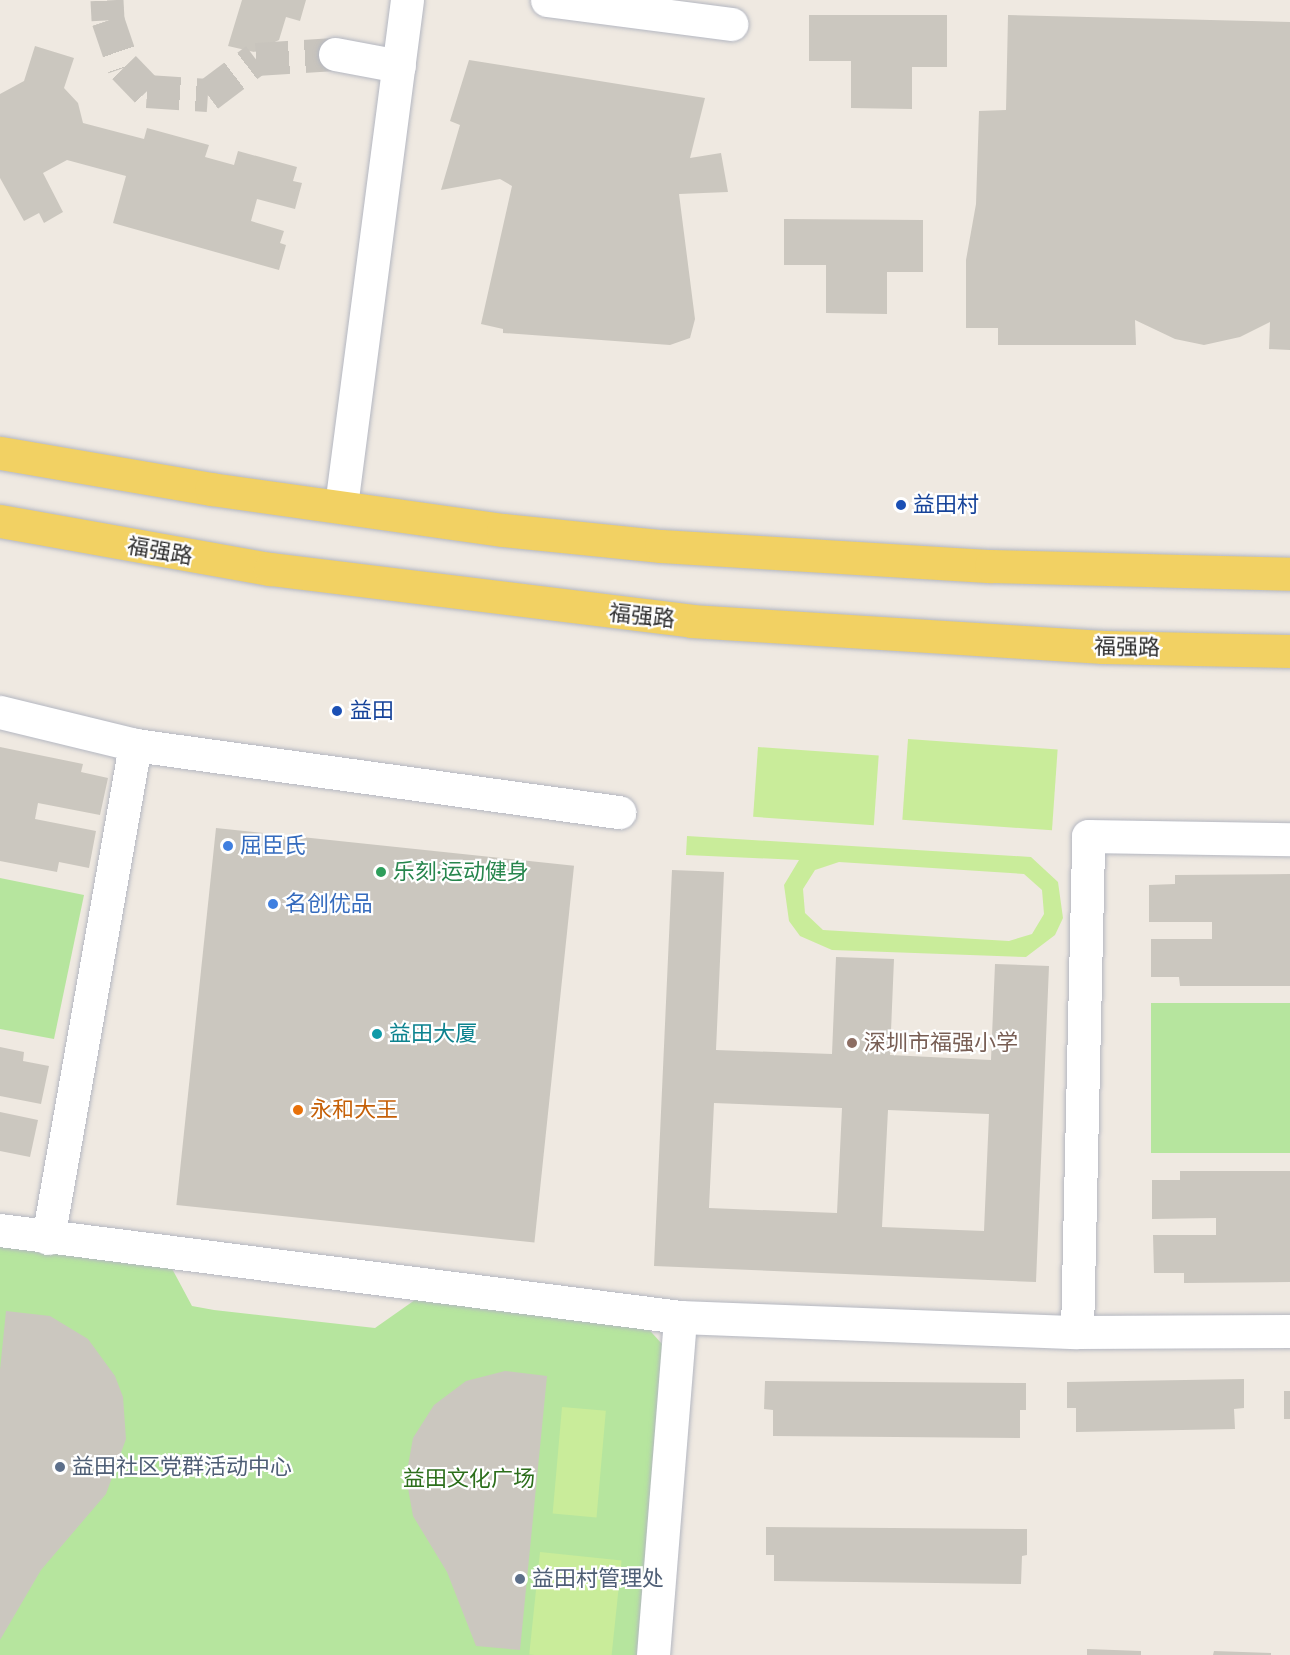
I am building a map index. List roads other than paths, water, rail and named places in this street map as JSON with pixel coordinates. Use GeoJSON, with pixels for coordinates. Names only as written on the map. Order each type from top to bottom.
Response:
{"type":"FeatureCollection","features":[{"type":"Feature","properties":{"kind":"main road"},"geometry":{"type":"LineString","coordinates":[[0,453],[341,506],[661,546],[992,566],[1290,574]]}},
{"type":"Feature","properties":{"kind":"main road","name":"福强路"},"geometry":{"type":"LineString","coordinates":[[0,521],[270,569],[690,621],[1103,647],[1290,651]]}},
{"type":"Feature","properties":{"kind":"street"},"geometry":{"type":"LineString","coordinates":[[341,506],[407,0]]}},
{"type":"Feature","properties":{"kind":"street"},"geometry":{"type":"LineString","coordinates":[[547,0],[731,24]]}},
{"type":"Feature","properties":{"kind":"street"},"geometry":{"type":"LineString","coordinates":[[335,54],[399,66]]}},
{"type":"Feature","properties":{"kind":"street"},"geometry":{"type":"LineString","coordinates":[[0,712],[135,745],[619,812]]}},
{"type":"Feature","properties":{"kind":"street"},"geometry":{"type":"LineString","coordinates":[[48,1239],[135,745]]}},
{"type":"Feature","properties":{"kind":"street"},"geometry":{"type":"LineString","coordinates":[[1077,1332],[1088,836],[1290,839]]}},
{"type":"Feature","properties":{"kind":"street"},"geometry":{"type":"LineString","coordinates":[[0,1230],[48,1239],[680,1317],[1077,1332],[1290,1331]]}},
{"type":"Feature","properties":{"kind":"street"},"geometry":{"type":"LineString","coordinates":[[653,1655],[680,1317]]}},
{"type":"Feature","properties":{"kind":"tunnel"},"geometry":{"type":"LineString","coordinates":[[107,0],[108,20],[124,67],[147,91],[208,95],[256,59],[335,54]]}},
{"type":"Feature","properties":{"kind":"place","name":"益田村"},"geometry":{"type":"Point","coordinates":[901,505]}},
{"type":"Feature","properties":{"kind":"place","name":"益田"},"geometry":{"type":"Point","coordinates":[337,711]}},
{"type":"Feature","properties":{"kind":"place","name":"屈臣氏"},"geometry":{"type":"Point","coordinates":[228,846]}},
{"type":"Feature","properties":{"kind":"place","name":"乐刻·运动健身"},"geometry":{"type":"Point","coordinates":[381,872]}},
{"type":"Feature","properties":{"kind":"place","name":"名创优品"},"geometry":{"type":"Point","coordinates":[273,904]}},
{"type":"Feature","properties":{"kind":"place","name":"益田大厦"},"geometry":{"type":"Point","coordinates":[377,1034]}},
{"type":"Feature","properties":{"kind":"place","name":"深圳市福强小学"},"geometry":{"type":"Point","coordinates":[852,1043]}},
{"type":"Feature","properties":{"kind":"place","name":"永和大王"},"geometry":{"type":"Point","coordinates":[298,1110]}},
{"type":"Feature","properties":{"kind":"place","name":"益田社区党群活动中心"},"geometry":{"type":"Point","coordinates":[60,1467]}},
{"type":"Feature","properties":{"kind":"place","name":"益田村管理处"},"geometry":{"type":"Point","coordinates":[520,1579]}},
{"type":"Feature","properties":{"kind":"park label","name":"益田文化广场"},"geometry":{"type":"Point","coordinates":[469,1479]}}]}
